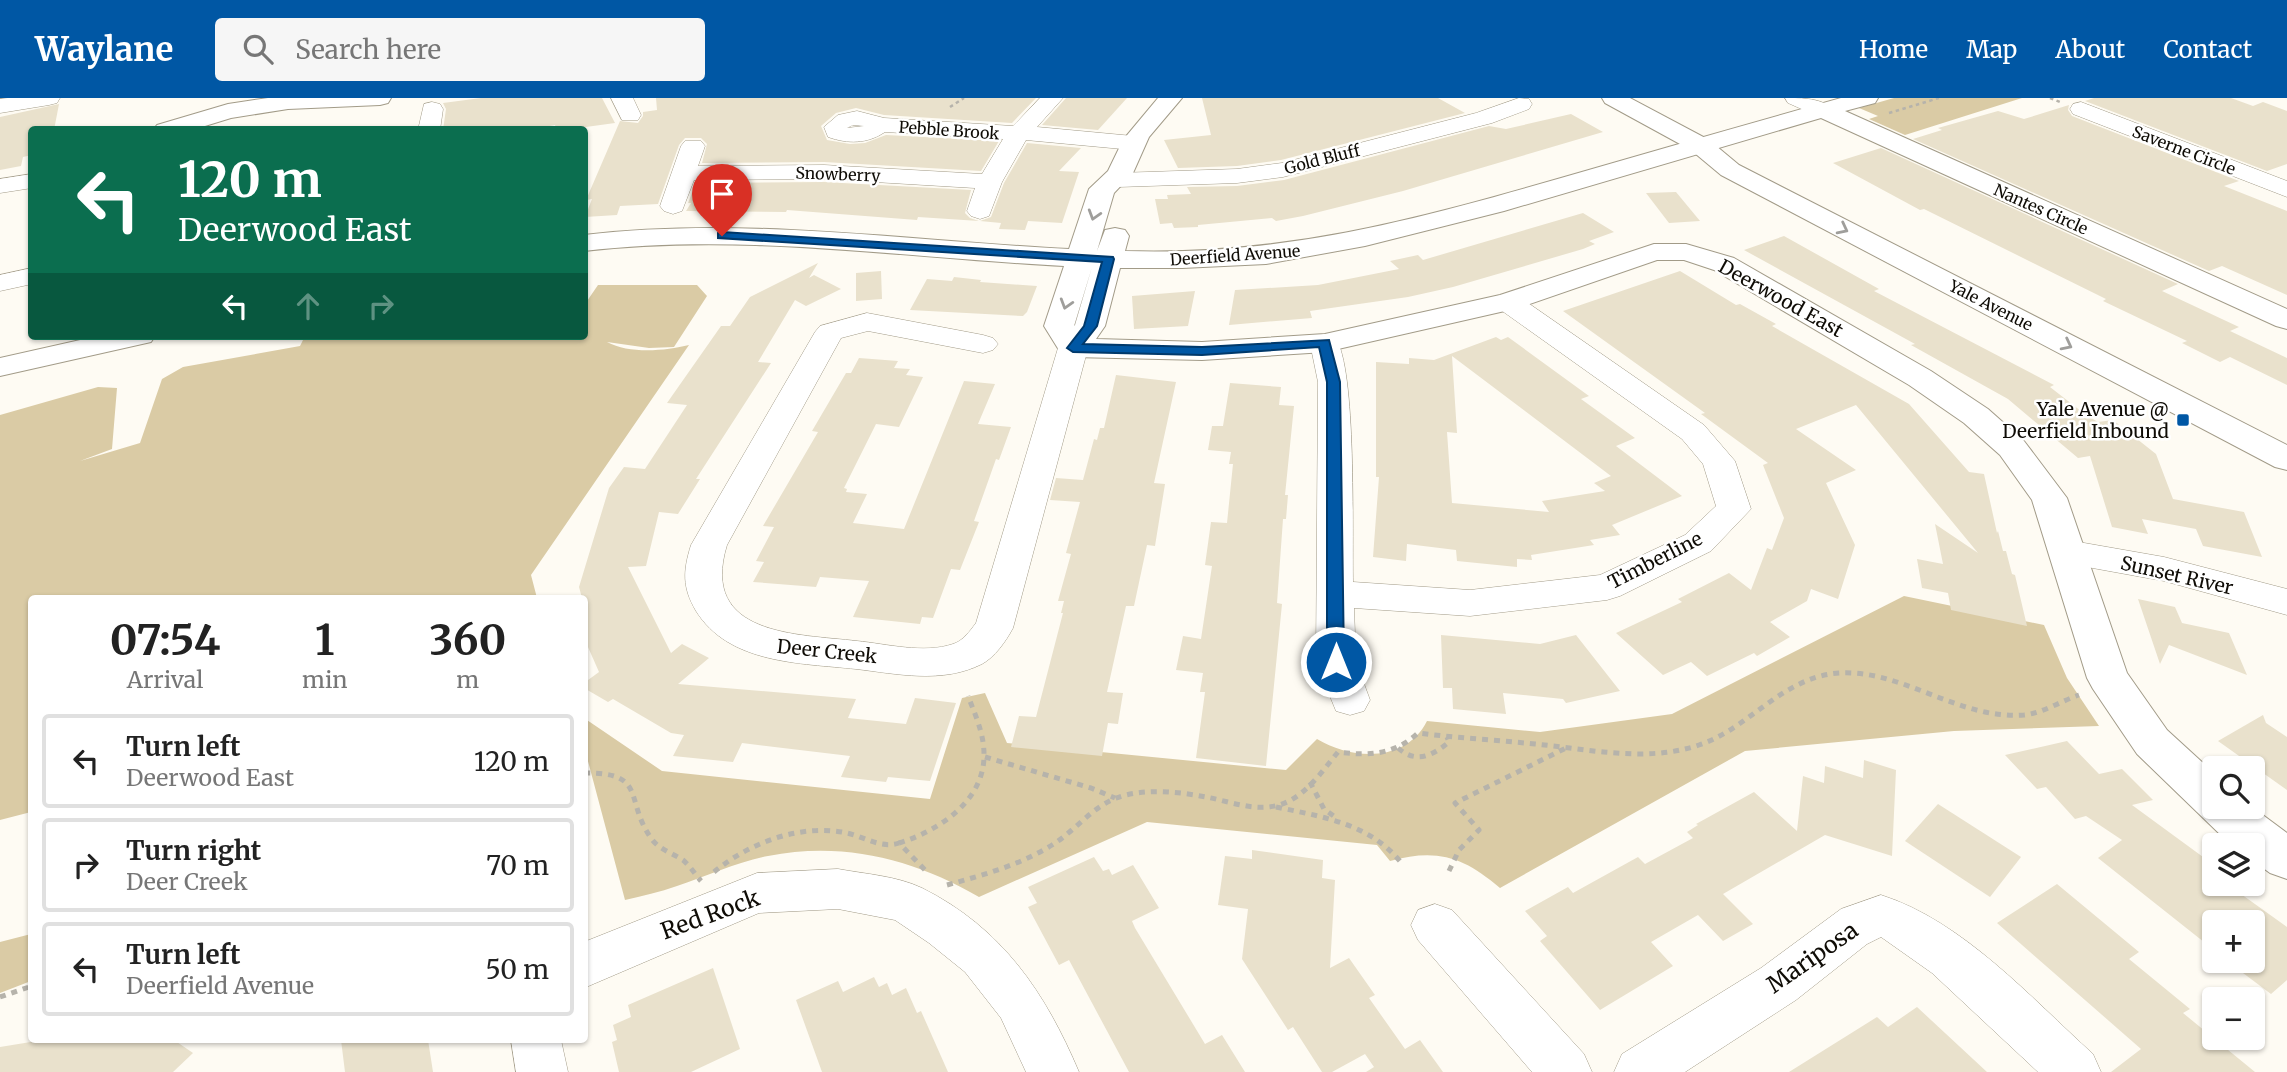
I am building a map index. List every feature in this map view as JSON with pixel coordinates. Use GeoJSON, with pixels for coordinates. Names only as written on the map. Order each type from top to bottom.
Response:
{"type":"FeatureCollection","features":[{"type":"Feature","properties":{"kind":"street"},"geometry":{"type":"LineString","coordinates":[[0,106],[49,98]]}},
{"type":"Feature","properties":{"kind":"street"},"geometry":{"type":"LineString","coordinates":[[178,126],[228,111],[288,102],[380,98]]}},
{"type":"Feature","properties":{"kind":"street"},"geometry":{"type":"LineString","coordinates":[[980,211],[990,182],[1017,135],[1052,98]]}},
{"type":"Feature","properties":{"kind":"street","name":"Deer Creek"},"geometry":{"type":"LineString","coordinates":[[984,344],[867,322],[830,332],[709,545],[701,569],[702,593],[736,632],[768,645],[930,662],[970,654],[994,628],[1073,348],[1090,326],[1094,258],[1121,199],[1131,147],[1149,120],[1171,98]]}},
{"type":"Feature","properties":{"kind":"street","name":"Yale Avenue"},"geometry":{"type":"LineString","coordinates":[[1613,98],[1700,145],[1730,170],[2287,459]]}},
{"type":"Feature","properties":{"kind":"street","name":"Nantes Circle"},"geometry":{"type":"LineString","coordinates":[[1796,98],[2287,320]]}},
{"type":"Feature","properties":{"kind":"street","name":"Deerfield Avenue"},"geometry":{"type":"LineString","coordinates":[[588,243],[675,235],[746,236],[1094,258],[1234,258],[1331,245],[1429,223],[1867,98]]}},
{"type":"Feature","properties":{"kind":"street","name":"Gold Bluff"},"geometry":{"type":"LineString","coordinates":[[1121,199],[1237,176],[1283,170],[1484,118],[1521,104]]}},
{"type":"Feature","properties":{"kind":"street","name":"Saverne Circle"},"geometry":{"type":"LineString","coordinates":[[2081,109],[2287,190]]}},
{"type":"Feature","properties":{"kind":"street","name":"Pebble Brook"},"geometry":{"type":"LineString","coordinates":[[824,172],[844,136],[862,135],[880,125],[1017,135],[1065,145],[1131,147]]}},
{"type":"Feature","properties":{"kind":"street","name":"Yale Avenue"},"geometry":{"type":"LineString","coordinates":[[1700,145],[1742,155],[2287,429]]}},
{"type":"Feature","properties":{"kind":"street"},"geometry":{"type":"LineString","coordinates":[[673,206],[693,146]]}},
{"type":"Feature","properties":{"kind":"street","name":"Snowberry"},"geometry":{"type":"LineString","coordinates":[[685,173],[824,172],[990,182]]}},
{"type":"Feature","properties":{"kind":"street"},"geometry":{"type":"LineString","coordinates":[[0,186],[28,181]]}},
{"type":"Feature","properties":{"kind":"street","name":"Deerwood East"},"geometry":{"type":"LineString","coordinates":[[1073,348],[1202,351],[1325,342],[1508,302],[1654,252],[1686,252],[1724,264],[1920,378],[1976,416],[2012,448],[2049,498],[2108,678],[2152,741],[2202,789]]}},
{"type":"Feature","properties":{"kind":"street"},"geometry":{"type":"LineString","coordinates":[[0,283],[28,277]]}},
{"type":"Feature","properties":{"kind":"street","name":"Timberline"},"geometry":{"type":"LineString","coordinates":[[1335,594],[1470,603],[1607,587],[1698,543],[1734,509],[1719,461],[1693,432],[1508,302]]}},
{"type":"Feature","properties":{"kind":"street"},"geometry":{"type":"LineString","coordinates":[[0,367],[61,345],[105,340]]}},
{"type":"Feature","properties":{"kind":"street"},"geometry":{"type":"LineString","coordinates":[[1325,342],[1333,382],[1336,662],[1350,700]]}},
{"type":"Feature","properties":{"kind":"street","name":"Sunset River"},"geometry":{"type":"LineString","coordinates":[[2067,552],[2164,569],[2287,602]]}},
{"type":"Feature","properties":{"kind":"street"},"geometry":{"type":"LineString","coordinates":[[2233,819],[2287,859]]}},
{"type":"Feature","properties":{"kind":"street","name":"Red Rock"},"geometry":{"type":"LineString","coordinates":[[588,964],[757,893],[838,889],[905,902],[946,928],[982,957],[1017,1002],[1053,1072]]}},
{"type":"Feature","properties":{"kind":"street","name":"Mariposa"},"geometry":{"type":"LineString","coordinates":[[1640,1072],[1821,954],[1867,917],[1883,916],[1902,922],[1960,966],[2075,1072]]}},
{"type":"Feature","properties":{"kind":"street"},"geometry":{"type":"LineString","coordinates":[[1435,925],[1566,1072]]}},
{"type":"Feature","properties":{"kind":"street"},"geometry":{"type":"LineString","coordinates":[[537,1043],[542,1072]]}},
{"type":"Feature","properties":{"kind":"path"},"geometry":{"type":"LineString","coordinates":[[1275,807],[1292,799],[1338,752],[1381,755],[1406,746],[1418,733],[1641,756],[1686,749],[1718,738],[1771,698],[1802,681],[1841,673],[1884,680],[1962,708],[1996,714],[2026,715],[2083,694]]}},
{"type":"Feature","properties":{"kind":"path"},"geometry":{"type":"LineString","coordinates":[[588,773],[602,771],[621,778],[636,794],[652,839],[686,863],[702,883],[725,862],[800,830],[825,828],[848,832],[887,847],[929,833],[964,803],[979,783],[985,757],[982,736],[968,696]]}},
{"type":"Feature","properties":{"kind":"path"},"geometry":{"type":"LineString","coordinates":[[1398,748],[1405,757],[1419,759],[1445,746],[1449,742],[1447,737]]}},
{"type":"Feature","properties":{"kind":"path"},"geometry":{"type":"LineString","coordinates":[[1449,871],[1468,837],[1479,830],[1455,803],[1567,748]]}},
{"type":"Feature","properties":{"kind":"path"},"geometry":{"type":"LineString","coordinates":[[985,757],[1091,788],[1115,799]]}},
{"type":"Feature","properties":{"kind":"path"},"geometry":{"type":"LineString","coordinates":[[1310,782],[1324,809],[1378,841],[1403,865]]}},
{"type":"Feature","properties":{"kind":"path"},"geometry":{"type":"LineString","coordinates":[[942,887],[998,870],[1052,845],[1103,803],[1149,792],[1196,795],[1247,806],[1275,807],[1336,818]]}},
{"type":"Feature","properties":{"kind":"path"},"geometry":{"type":"LineString","coordinates":[[899,843],[933,878]]}},
{"type":"Feature","properties":{"kind":"path"},"geometry":{"type":"LineString","coordinates":[[0,998],[28,988]]}},
{"type":"Feature","properties":{"kind":"shaded area"},"geometry":{"type":"Polygon","coordinates":[[[1894,98],[2022,98],[1905,135],[1869,119],[1878,116],[1859,108],[1894,98]]]}},
{"type":"Feature","properties":{"kind":"shaded area"},"geometry":{"type":"Polygon","coordinates":[[[598,285],[697,285],[707,296],[674,347],[649,348],[607,342],[626,348],[647,350],[669,349],[689,345],[531,575],[536,595],[28,595],[28,813],[0,820],[0,415],[98,387],[117,388],[112,449],[80,461],[140,443],[162,379],[183,367],[300,346],[303,340],[588,340],[588,300],[598,285]]]}},
{"type":"Feature","properties":{"kind":"shaded area"},"geometry":{"type":"Polygon","coordinates":[[[1904,596],[2044,625],[2067,678],[2099,726],[1954,731],[1745,751],[1500,888],[1474,869],[1449,858],[1422,855],[1390,861],[1377,845],[1147,822],[979,897],[929,872],[903,863],[851,852],[823,851],[768,856],[625,900],[588,761],[588,721],[662,771],[930,799],[962,698],[985,693],[1007,743],[1286,770],[1317,739],[1346,751],[1377,754],[1406,744],[1418,735],[1427,721],[1540,732],[1672,714],[1904,596]]]}},
{"type":"Feature","properties":{"kind":"shaded area"},"geometry":{"type":"Polygon","coordinates":[[[28,935],[28,982],[0,993],[0,942],[28,935]]]}},
{"type":"Feature","properties":{"kind":"building"},"geometry":{"type":"Polygon","coordinates":[[[481,98],[602,98],[615,123],[588,127],[444,126],[446,109],[443,103],[481,98]]]}},
{"type":"Feature","properties":{"kind":"building"},"geometry":{"type":"Polygon","coordinates":[[[656,98],[1036,98],[1012,123],[884,115],[856,108],[836,113],[821,126],[827,140],[850,144],[865,143],[886,135],[999,141],[981,171],[824,162],[702,163],[707,144],[701,138],[685,138],[679,145],[658,204],[620,206],[617,215],[588,217],[592,199],[588,200],[588,195],[620,121],[638,123],[643,112],[657,110],[656,98]]]}},
{"type":"Feature","properties":{"kind":"building"},"geometry":{"type":"Polygon","coordinates":[[[1066,98],[1127,98],[1098,130],[1042,125],[1066,98]]]}},
{"type":"Feature","properties":{"kind":"building"},"geometry":{"type":"Polygon","coordinates":[[[1202,98],[1438,98],[1465,113],[1281,160],[1237,166],[1178,168],[1164,140],[1211,135],[1202,98]]]}},
{"type":"Feature","properties":{"kind":"building"},"geometry":{"type":"Polygon","coordinates":[[[2094,98],[2231,98],[2253,106],[2263,102],[2287,111],[2287,164],[2267,171],[2085,101],[2094,98]]]}},
{"type":"Feature","properties":{"kind":"building"},"geometry":{"type":"Polygon","coordinates":[[[59,104],[55,126],[28,126],[28,156],[23,157],[21,166],[0,170],[0,117],[59,104]]]}},
{"type":"Feature","properties":{"kind":"building"},"geometry":{"type":"Polygon","coordinates":[[[2069,105],[2068,110],[2072,116],[2239,181],[2224,186],[2287,211],[2287,295],[2222,266],[2209,271],[1913,139],[1942,130],[1938,128],[1998,111],[2024,119],[2069,105]]]}},
{"type":"Feature","properties":{"kind":"building"},"geometry":{"type":"Polygon","coordinates":[[[1571,114],[1603,132],[1403,191],[1303,216],[1276,221],[1272,218],[1198,227],[1174,228],[1172,223],[1160,224],[1155,199],[1168,199],[1167,195],[1191,194],[1187,187],[1237,186],[1284,180],[1489,126],[1506,129],[1571,114]]]}},
{"type":"Feature","properties":{"kind":"building"},"geometry":{"type":"Polygon","coordinates":[[[1027,143],[1081,148],[1059,171],[1079,172],[1062,223],[1028,221],[1025,230],[999,229],[1001,223],[980,221],[991,217],[1004,183],[1027,143]]]}},
{"type":"Feature","properties":{"kind":"building"},"geometry":{"type":"Polygon","coordinates":[[[1881,148],[2178,284],[2162,291],[2239,327],[2230,331],[2287,358],[2287,385],[2230,357],[2220,362],[2182,343],[2187,341],[2103,301],[2106,299],[1924,209],[1920,210],[1833,163],[1881,148]]]}},
{"type":"Feature","properties":{"kind":"building"},"geometry":{"type":"Polygon","coordinates":[[[824,182],[971,190],[965,213],[979,221],[918,217],[917,220],[787,210],[686,211],[696,183],[824,182]]]}},
{"type":"Feature","properties":{"kind":"building"},"geometry":{"type":"Polygon","coordinates":[[[1676,192],[1700,221],[1669,223],[1646,193],[1676,192]]]}},
{"type":"Feature","properties":{"kind":"building"},"geometry":{"type":"Polygon","coordinates":[[[1583,213],[1614,232],[1589,241],[1595,244],[1583,249],[1453,287],[1408,297],[1310,311],[1312,318],[1229,325],[1235,290],[1318,285],[1399,269],[1390,261],[1418,255],[1423,260],[1583,213]]]}},
{"type":"Feature","properties":{"kind":"building"},"geometry":{"type":"Polygon","coordinates":[[[1784,236],[1879,289],[1874,291],[2054,385],[2050,387],[2098,422],[2113,420],[2156,454],[2173,499],[2244,512],[2262,557],[2203,546],[2196,529],[2142,519],[2148,534],[2112,527],[2090,456],[2078,458],[2008,399],[1911,345],[1915,344],[1744,250],[1784,236]]]}},
{"type":"Feature","properties":{"kind":"building"},"geometry":{"type":"Polygon","coordinates":[[[818,263],[809,278],[814,275],[841,289],[806,306],[795,300],[758,362],[771,363],[696,479],[700,479],[678,514],[659,512],[646,566],[628,567],[671,653],[682,644],[709,658],[678,684],[856,699],[848,718],[906,724],[915,698],[956,703],[930,781],[888,777],[886,782],[841,777],[850,756],[742,743],[733,762],[673,756],[684,735],[671,733],[613,699],[608,702],[588,690],[588,680],[599,672],[588,647],[588,595],[581,595],[579,587],[609,488],[624,467],[645,469],[687,405],[667,403],[721,326],[730,326],[750,297],[818,263]]]}},
{"type":"Feature","properties":{"kind":"building"},"geometry":{"type":"Polygon","coordinates":[[[881,271],[882,299],[856,301],[856,273],[881,271]]]}},
{"type":"Feature","properties":{"kind":"building"},"geometry":{"type":"Polygon","coordinates":[[[1680,271],[1736,305],[1740,304],[1776,324],[1772,326],[1909,404],[1969,472],[1984,474],[1997,533],[1998,531],[2003,551],[2006,551],[2012,574],[2015,575],[2027,626],[1951,610],[1948,593],[1922,588],[1917,559],[1943,564],[1935,524],[1978,553],[1856,405],[1796,429],[1856,470],[1826,483],[1855,545],[1838,599],[1811,589],[1807,601],[1770,622],[1790,637],[1757,656],[1754,653],[1707,676],[1691,662],[1663,675],[1616,633],[1682,602],[1678,599],[1729,573],[1751,590],[1767,548],[1772,550],[1784,518],[1763,465],[1768,463],[1701,414],[1705,413],[1563,311],[1680,271]]]}},
{"type":"Feature","properties":{"kind":"building"},"geometry":{"type":"Polygon","coordinates":[[[954,277],[981,280],[980,282],[1037,286],[1023,316],[910,310],[927,279],[952,281],[954,277]]]}},
{"type":"Feature","properties":{"kind":"building"},"geometry":{"type":"Polygon","coordinates":[[[1195,291],[1188,326],[1134,329],[1132,296],[1195,291]]]}},
{"type":"Feature","properties":{"kind":"building"},"geometry":{"type":"Polygon","coordinates":[[[1496,337],[1501,340],[1508,337],[1589,396],[1581,399],[1635,438],[1616,446],[1682,496],[1612,525],[1620,535],[1590,540],[1594,545],[1531,555],[1532,560],[1517,559],[1517,567],[1457,561],[1456,550],[1407,544],[1406,561],[1373,557],[1379,477],[1376,477],[1376,362],[1409,364],[1409,358],[1434,360],[1496,337]],[[1452,356],[1457,433],[1447,432],[1452,503],[1549,512],[1542,501],[1605,491],[1594,483],[1611,476],[1452,356]]]}},
{"type":"Feature","properties":{"kind":"building"},"geometry":{"type":"Polygon","coordinates":[[[859,358],[898,361],[894,368],[910,369],[906,375],[923,377],[899,427],[876,424],[844,488],[847,489],[846,492],[867,494],[853,523],[904,529],[964,381],[995,384],[978,424],[1011,427],[999,460],[996,459],[974,521],[979,522],[960,570],[951,569],[933,618],[922,617],[920,624],[853,617],[869,581],[820,577],[816,587],[753,582],[764,562],[756,561],[774,527],[763,526],[818,432],[812,431],[846,373],[851,373],[859,358]]]}},
{"type":"Feature","properties":{"kind":"building"},"geometry":{"type":"Polygon","coordinates":[[[1116,375],[1176,382],[1154,483],[1165,484],[1155,546],[1147,545],[1134,606],[1126,606],[1107,692],[1123,693],[1118,724],[1108,723],[1102,756],[1011,747],[1019,716],[1036,717],[1063,613],[1064,601],[1058,601],[1071,554],[1066,553],[1080,502],[1050,500],[1056,478],[1083,480],[1094,439],[1097,440],[1100,428],[1104,428],[1116,375]]]}},
{"type":"Feature","properties":{"kind":"building"},"geometry":{"type":"Polygon","coordinates":[[[1230,383],[1281,387],[1279,405],[1294,406],[1277,603],[1282,604],[1266,766],[1196,758],[1205,692],[1200,692],[1203,673],[1176,670],[1183,636],[1201,639],[1212,566],[1205,565],[1211,522],[1227,523],[1233,464],[1229,464],[1231,452],[1208,450],[1212,426],[1223,426],[1230,383]]]}},
{"type":"Feature","properties":{"kind":"building"},"geometry":{"type":"Polygon","coordinates":[[[2138,599],[2175,607],[2182,623],[2229,633],[2247,675],[2169,645],[2160,664],[2138,599]]]}},
{"type":"Feature","properties":{"kind":"building"},"geometry":{"type":"Polygon","coordinates":[[[1441,635],[1540,644],[1576,635],[1620,691],[1566,703],[1563,699],[1503,693],[1506,714],[1453,709],[1452,688],[1443,688],[1441,635]]]}},
{"type":"Feature","properties":{"kind":"building"},"geometry":{"type":"Polygon","coordinates":[[[2263,715],[2266,723],[2287,737],[2287,790],[2265,774],[2265,756],[2239,756],[2218,741],[2263,715]]]}},
{"type":"Feature","properties":{"kind":"building"},"geometry":{"type":"Polygon","coordinates":[[[2067,741],[2099,774],[2122,769],[2153,800],[2132,805],[2202,856],[2202,896],[2244,896],[2263,910],[2202,910],[2202,940],[2098,858],[2122,840],[2086,816],[2075,819],[2046,787],[2037,789],[2005,755],[2067,741]]]}},
{"type":"Feature","properties":{"kind":"building"},"geometry":{"type":"Polygon","coordinates":[[[1864,760],[1896,770],[1892,856],[1825,835],[1723,894],[1753,924],[1723,941],[1698,915],[1651,942],[1673,966],[1600,1010],[1540,941],[1547,936],[1525,911],[1568,887],[1573,893],[1638,857],[1645,864],[1693,838],[1687,832],[1698,825],[1696,824],[1754,792],[1797,831],[1803,776],[1824,783],[1825,766],[1863,778],[1864,760]]]}},
{"type":"Feature","properties":{"kind":"building"},"geometry":{"type":"Polygon","coordinates":[[[1938,804],[2021,857],[1990,897],[1905,841],[1938,804]]]}},
{"type":"Feature","properties":{"kind":"building"},"geometry":{"type":"Polygon","coordinates":[[[1252,850],[1323,860],[1322,878],[1335,880],[1330,968],[1349,958],[1375,995],[1369,998],[1405,1049],[1420,1040],[1443,1072],[1366,1072],[1374,1067],[1365,1054],[1332,1072],[1322,1072],[1293,1027],[1288,1030],[1242,959],[1248,909],[1218,905],[1225,856],[1252,859],[1252,850]]]}},
{"type":"Feature","properties":{"kind":"building"},"geometry":{"type":"Polygon","coordinates":[[[1094,857],[1103,871],[1109,869],[1112,875],[1133,865],[1159,908],[1132,921],[1135,928],[1205,1044],[1222,1035],[1245,1072],[1129,1072],[1069,960],[1059,965],[1028,907],[1037,903],[1028,887],[1094,857]]]}},
{"type":"Feature","properties":{"kind":"building"},"geometry":{"type":"Polygon","coordinates":[[[2057,884],[2139,952],[2129,959],[2190,1009],[2183,1013],[2202,1029],[2202,1050],[2228,1050],[2255,1072],[2111,1072],[2141,1049],[1997,923],[2057,884]]]}},
{"type":"Feature","properties":{"kind":"building"},"geometry":{"type":"Polygon","coordinates":[[[2265,911],[2287,927],[2287,980],[2271,994],[2243,973],[2265,973],[2265,911]]]}},
{"type":"Feature","properties":{"kind":"building"},"geometry":{"type":"Polygon","coordinates":[[[713,968],[740,1049],[691,1072],[619,1072],[612,1042],[617,1040],[613,1025],[631,1017],[628,1005],[713,968]]]}},
{"type":"Feature","properties":{"kind":"building"},"geometry":{"type":"Polygon","coordinates":[[[874,977],[879,987],[887,983],[892,995],[906,988],[917,1013],[921,1011],[948,1072],[822,1072],[796,1000],[838,981],[843,992],[874,977]]]}},
{"type":"Feature","properties":{"kind":"building"},"geometry":{"type":"Polygon","coordinates":[[[1917,1007],[1987,1072],[1789,1072],[1877,1017],[1888,1027],[1917,1007]]]}},
{"type":"Feature","properties":{"kind":"building"},"geometry":{"type":"Polygon","coordinates":[[[28,1042],[178,1043],[193,1053],[173,1072],[0,1072],[0,1047],[28,1042]]]}},
{"type":"Feature","properties":{"kind":"building"},"geometry":{"type":"Polygon","coordinates":[[[341,1043],[428,1043],[433,1072],[345,1072],[341,1043]]]}},
{"type":"Feature","properties":{"kind":"place","name":"Yale Avenue @ Deerfield Inbound"},"geometry":{"type":"Point","coordinates":[2183,420]}},
{"type":"Feature","properties":{"kind":"route"},"geometry":{"type":"LineString","coordinates":[[722,236],[1108,259],[1090,326],[1073,348],[1202,351],[1325,342],[1333,382],[1336,662]]}}]}
